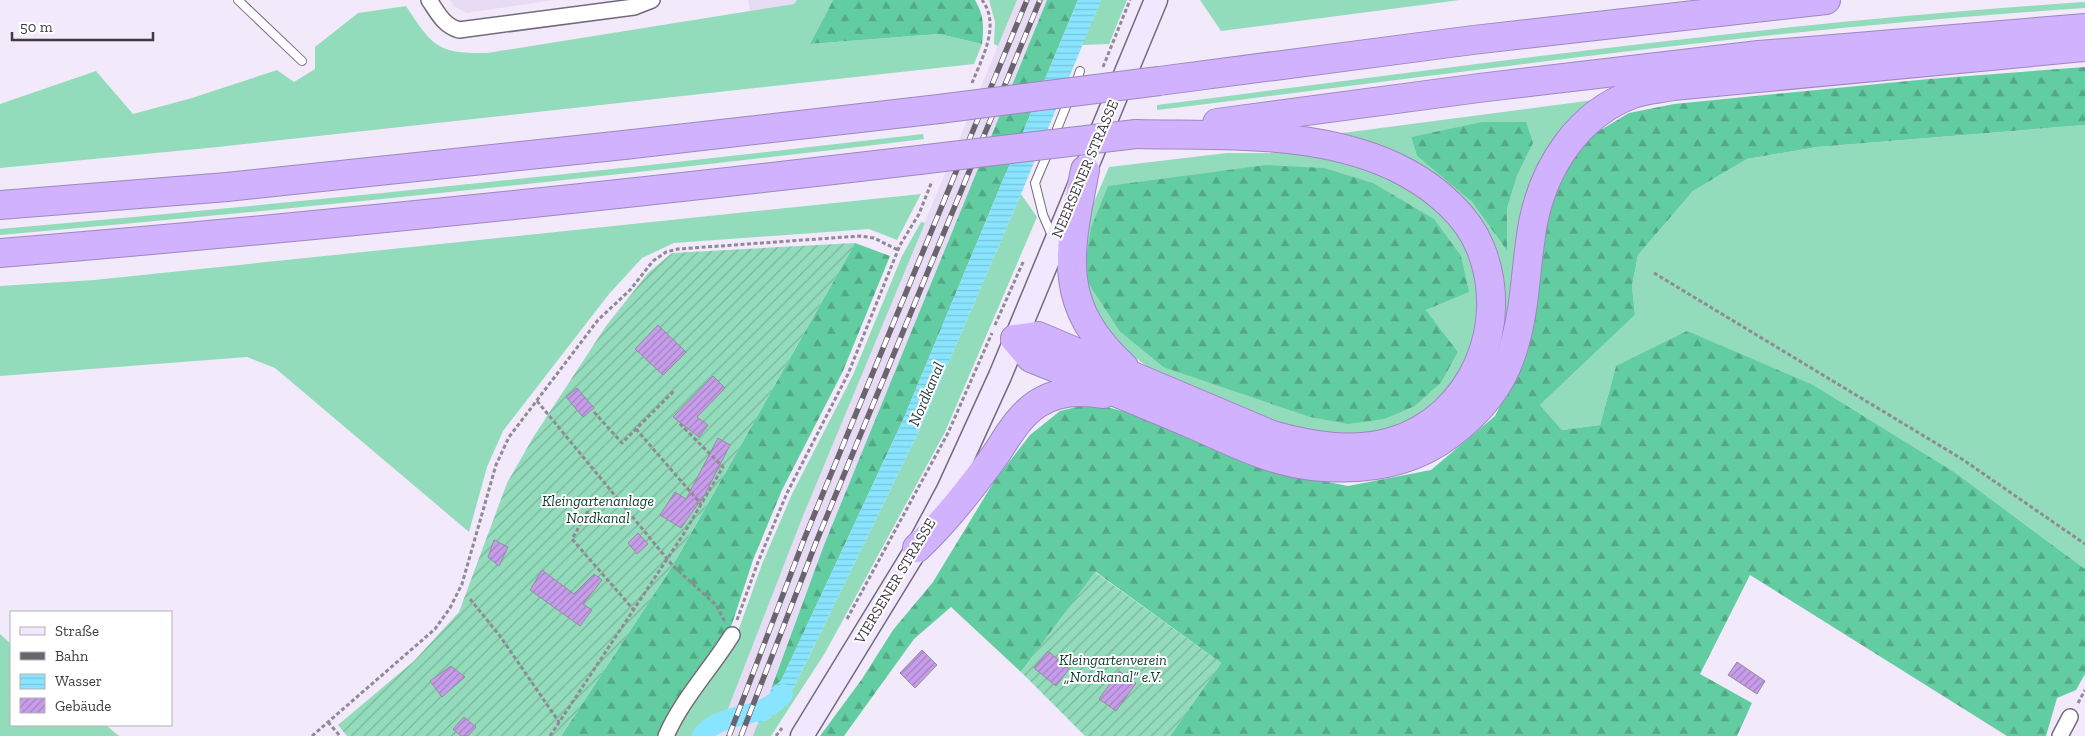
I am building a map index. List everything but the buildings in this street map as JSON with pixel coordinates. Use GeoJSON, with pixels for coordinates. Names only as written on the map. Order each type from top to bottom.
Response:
{"type":"FeatureCollection","features":[{"type":"Feature","properties":{"kind":"highway"},"geometry":{"type":"LineString","coordinates":[[0,204],[236,186],[624,145],[939,109],[1763,3],[1826,0]]}},
{"type":"Feature","properties":{"kind":"highway"},"geometry":{"type":"LineString","coordinates":[[0,253],[233,234],[621,195],[927,169],[1136,134],[1479,88],[1759,55],[2085,28]]}},
{"type":"Feature","properties":{"kind":"highway"},"geometry":{"type":"LineString","coordinates":[[1015,340],[1038,336],[1132,388],[1266,455],[1310,466],[1354,468],[1398,462],[1445,438],[1468,421],[1494,390],[1511,356],[1521,319],[1534,222],[1545,180],[1565,145],[1595,114],[1634,94],[1673,86],[2085,47]]}},
{"type":"Feature","properties":{"kind":"highway"},"geometry":{"type":"LineString","coordinates":[[917,548],[939,527],[991,460],[1014,426],[1036,404],[1061,393],[1132,388],[1272,435],[1309,445],[1350,448],[1391,442],[1424,427],[1453,404],[1473,378],[1486,347],[1492,314],[1490,279],[1480,246],[1456,211],[1438,194],[1407,173],[1369,156],[1316,143],[1254,137],[1136,134]]}},
{"type":"Feature","properties":{"kind":"highway"},"geometry":{"type":"LineString","coordinates":[[1084,170],[1071,244],[1072,278],[1079,305],[1091,329],[1132,388]]}},
{"type":"Feature","properties":{"kind":"main road","name":"NEERSENER STRASSE"},"geometry":{"type":"LineString","coordinates":[[980,422],[1156,0]]}},
{"type":"Feature","properties":{"kind":"main road","name":"VIERSENER STRASSE"},"geometry":{"type":"LineString","coordinates":[[794,728],[917,548],[980,422]]}},
{"type":"Feature","properties":{"kind":"street"},"geometry":{"type":"LineString","coordinates":[[429,0],[442,20],[449,27],[459,30],[634,7],[652,0]]}},
{"type":"Feature","properties":{"kind":"street"},"geometry":{"type":"LineString","coordinates":[[666,736],[675,715],[716,661],[732,635]]}},
{"type":"Feature","properties":{"kind":"street"},"geometry":{"type":"LineString","coordinates":[[2060,736],[2070,717]]}},
{"type":"Feature","properties":{"kind":"lane"},"geometry":{"type":"LineString","coordinates":[[238,0],[302,61]]}},
{"type":"Feature","properties":{"kind":"lane"},"geometry":{"type":"LineString","coordinates":[[1054,242],[1043,215],[1036,183],[1080,71]]}},
{"type":"Feature","properties":{"kind":"path"},"geometry":{"type":"LineString","coordinates":[[971,85],[990,32],[989,16],[982,0]]}},
{"type":"Feature","properties":{"kind":"path"},"geometry":{"type":"LineString","coordinates":[[1101,72],[1130,0]]}},
{"type":"Feature","properties":{"kind":"path"},"geometry":{"type":"LineString","coordinates":[[732,635],[758,562],[787,492],[848,374],[898,250],[919,214],[927,169]]}},
{"type":"Feature","properties":{"kind":"path"},"geometry":{"type":"LineString","coordinates":[[312,736],[410,653],[435,629],[450,608],[462,584],[496,465],[509,438],[598,320],[630,290],[652,261],[666,252],[678,249],[860,236],[874,238],[898,250]]}},
{"type":"Feature","properties":{"kind":"path"},"geometry":{"type":"LineString","coordinates":[[846,622],[948,433],[1028,251]]}},
{"type":"Feature","properties":{"kind":"path"},"geometry":{"type":"LineString","coordinates":[[1654,273],[1962,459],[2085,544]]}},
{"type":"Feature","properties":{"kind":"path"},"geometry":{"type":"LineString","coordinates":[[594,412],[622,443],[675,390]]}},
{"type":"Feature","properties":{"kind":"path"},"geometry":{"type":"LineString","coordinates":[[537,401],[667,558],[716,605],[732,635]]}},
{"type":"Feature","properties":{"kind":"path"},"geometry":{"type":"LineString","coordinates":[[550,736],[667,558],[723,466],[678,422]]}},
{"type":"Feature","properties":{"kind":"path"},"geometry":{"type":"LineString","coordinates":[[636,429],[701,504]]}},
{"type":"Feature","properties":{"kind":"path"},"geometry":{"type":"LineString","coordinates":[[588,511],[572,539],[633,609]]}},
{"type":"Feature","properties":{"kind":"path"},"geometry":{"type":"LineString","coordinates":[[470,599],[500,636],[559,722]]}},
{"type":"Feature","properties":{"kind":"path"},"geometry":{"type":"LineString","coordinates":[[328,722],[340,736]]}},
{"type":"Feature","properties":{"kind":"path"},"geometry":{"type":"LineString","coordinates":[[776,736],[794,728]]}},
{"type":"Feature","properties":{"kind":"shaded area"},"geometry":{"type":"Polygon","coordinates":[[[450,0],[554,0],[467,13],[454,6],[450,0]]]}},
{"type":"Feature","properties":{"kind":"shaded area"},"geometry":{"type":"Polygon","coordinates":[[[748,0],[797,0],[795,4],[750,11],[748,0]]]}},
{"type":"Feature","properties":{"kind":"shaded area"},"geometry":{"type":"Polygon","coordinates":[[[1017,0],[1047,0],[824,545],[753,736],[717,736],[803,516],[1017,0]]]}},
{"type":"Feature","properties":{"kind":"green space"},"geometry":{"type":"Polygon","coordinates":[[[797,0],[833,0],[810,44],[939,34],[982,44],[974,64],[218,147],[0,168],[0,104],[96,71],[133,114],[192,98],[277,70],[294,82],[315,69],[315,47],[358,13],[406,6],[422,30],[437,44],[456,52],[487,53],[794,4],[797,0]]]}},
{"type":"Feature","properties":{"kind":"green space"},"geometry":{"type":"Polygon","coordinates":[[[833,0],[975,0],[983,21],[982,44],[939,34],[810,44],[833,0]]]}},
{"type":"Feature","properties":{"kind":"green space"},"geometry":{"type":"Polygon","coordinates":[[[989,0],[1017,0],[998,46],[994,44],[995,22],[989,0]]]}},
{"type":"Feature","properties":{"kind":"green space"},"geometry":{"type":"Polygon","coordinates":[[[1047,0],[1078,0],[903,420],[781,681],[771,689],[824,545],[1047,0]]]}},
{"type":"Feature","properties":{"kind":"green space"},"geometry":{"type":"Polygon","coordinates":[[[1101,0],[1127,0],[1109,44],[1082,45],[1101,0]]]}},
{"type":"Feature","properties":{"kind":"green space"},"geometry":{"type":"Polygon","coordinates":[[[1200,0],[1460,0],[1221,31],[1200,0]]]}},
{"type":"Feature","properties":{"kind":"green space"},"geometry":{"type":"Polygon","coordinates":[[[2085,2],[2085,8],[1852,27],[1736,39],[1157,110],[1157,105],[1620,46],[1852,21],[2085,2]]]}},
{"type":"Feature","properties":{"kind":"green space"},"geometry":{"type":"Polygon","coordinates":[[[2085,67],[2085,125],[1817,147],[1747,159],[1693,191],[1638,255],[1632,286],[1635,315],[1540,405],[1562,430],[1600,425],[1616,366],[1687,331],[1813,385],[1957,474],[2085,569],[2085,674],[2076,690],[2057,698],[2046,736],[2007,736],[1750,575],[1700,674],[1752,703],[1737,736],[1170,736],[1221,663],[1096,572],[1021,672],[951,607],[914,639],[844,736],[820,736],[862,679],[893,630],[933,582],[995,480],[1030,435],[1060,411],[1093,403],[1125,412],[1283,473],[1348,486],[1431,470],[1495,416],[1528,350],[1547,212],[1564,171],[1594,134],[1629,113],[1674,104],[1929,79],[2085,67]]]}},
{"type":"Feature","properties":{"kind":"green space"},"geometry":{"type":"Polygon","coordinates":[[[1594,100],[1564,126],[1536,167],[1524,203],[1502,356],[1484,385],[1473,212],[1335,134],[1594,100]],[[1434,133],[1411,137],[1417,156],[1472,202],[1506,250],[1507,209],[1517,176],[1533,143],[1434,133]]]}},
{"type":"Feature","properties":{"kind":"green space"},"geometry":{"type":"Polygon","coordinates":[[[1482,122],[1526,122],[1533,143],[1517,176],[1507,209],[1507,251],[1472,202],[1417,156],[1411,137],[1482,122]]]}},
{"type":"Feature","properties":{"kind":"green space"},"geometry":{"type":"Polygon","coordinates":[[[2085,125],[2085,569],[1957,474],[1616,366],[1600,425],[1562,430],[1540,405],[1635,315],[1632,286],[1638,255],[1693,191],[1747,159],[1817,147],[2085,125]]]}},
{"type":"Feature","properties":{"kind":"green space"},"geometry":{"type":"Polygon","coordinates":[[[923,134],[924,139],[578,179],[0,235],[0,229],[462,185],[923,134]]]}},
{"type":"Feature","properties":{"kind":"green space"},"geometry":{"type":"Polygon","coordinates":[[[1227,153],[1298,153],[1358,166],[1409,187],[1450,219],[1471,255],[1480,303],[1472,348],[1450,387],[1416,417],[1377,432],[1335,435],[1288,426],[1153,371],[1112,340],[1088,300],[1081,261],[1088,216],[1109,167],[1227,153]],[[1087,281],[1119,331],[1163,367],[1415,406],[1441,383],[1458,352],[1426,310],[1469,291],[1087,281]]]}},
{"type":"Feature","properties":{"kind":"green space"},"geometry":{"type":"Polygon","coordinates":[[[1266,165],[1324,168],[1373,183],[1434,219],[1461,256],[1469,292],[1426,310],[1458,352],[1441,383],[1415,406],[1384,419],[1348,424],[1310,417],[1163,367],[1119,331],[1087,281],[1086,257],[1091,228],[1108,186],[1266,165]]]}},
{"type":"Feature","properties":{"kind":"green space"},"geometry":{"type":"Polygon","coordinates":[[[921,194],[897,240],[869,229],[674,243],[642,258],[609,294],[503,431],[487,467],[469,532],[275,368],[247,357],[0,376],[0,286],[94,280],[921,194]]]}},
{"type":"Feature","properties":{"kind":"green space"},"geometry":{"type":"Polygon","coordinates":[[[1021,194],[1037,217],[945,432],[825,653],[771,736],[753,736],[757,725],[775,715],[792,691],[919,431],[1021,194]]]}},
{"type":"Feature","properties":{"kind":"green space"},"geometry":{"type":"Polygon","coordinates":[[[921,222],[925,223],[803,516],[726,714],[706,720],[694,736],[671,736],[736,637],[762,564],[792,494],[853,375],[902,256],[921,222]]]}},
{"type":"Feature","properties":{"kind":"green space"},"geometry":{"type":"Polygon","coordinates":[[[855,243],[890,256],[843,371],[782,490],[753,560],[732,624],[714,656],[661,736],[561,736],[673,565],[855,243]]]}},
{"type":"Feature","properties":{"kind":"green space","name":"Kleingartenanlage Nordkanal"},"geometry":{"type":"Polygon","coordinates":[[[855,243],[673,565],[561,736],[347,736],[338,725],[414,661],[459,612],[507,483],[534,436],[606,326],[648,273],[672,253],[855,243]]]}},
{"type":"Feature","properties":{"kind":"green space","name":"Kleingartenverein „Nordkanal“ e.V."},"geometry":{"type":"Polygon","coordinates":[[[1095,572],[1221,663],[1170,736],[1085,736],[1021,672],[1095,572]]]}},
{"type":"Feature","properties":{"kind":"green space"},"geometry":{"type":"Polygon","coordinates":[[[0,634],[10,643],[10,726],[107,726],[119,736],[0,736],[0,634]]]}},
{"type":"Feature","properties":{"kind":"water"},"geometry":{"type":"Polygon","coordinates":[[[1078,0],[1101,0],[1021,194],[919,431],[792,691],[775,715],[757,725],[771,689],[781,681],[903,420],[1078,0]]]}},
{"type":"Feature","properties":{"kind":"waterway","name":"Nordkanal"},"geometry":{"type":"LineString","coordinates":[[702,736],[709,728],[729,719],[764,708],[774,703],[783,694]]}},
{"type":"Feature","properties":{"kind":"railway"},"geometry":{"type":"LineString","coordinates":[[729,736],[805,537],[1027,0]]}},
{"type":"Feature","properties":{"kind":"railway"},"geometry":{"type":"LineString","coordinates":[[741,736],[817,540],[1040,0]]}}]}
